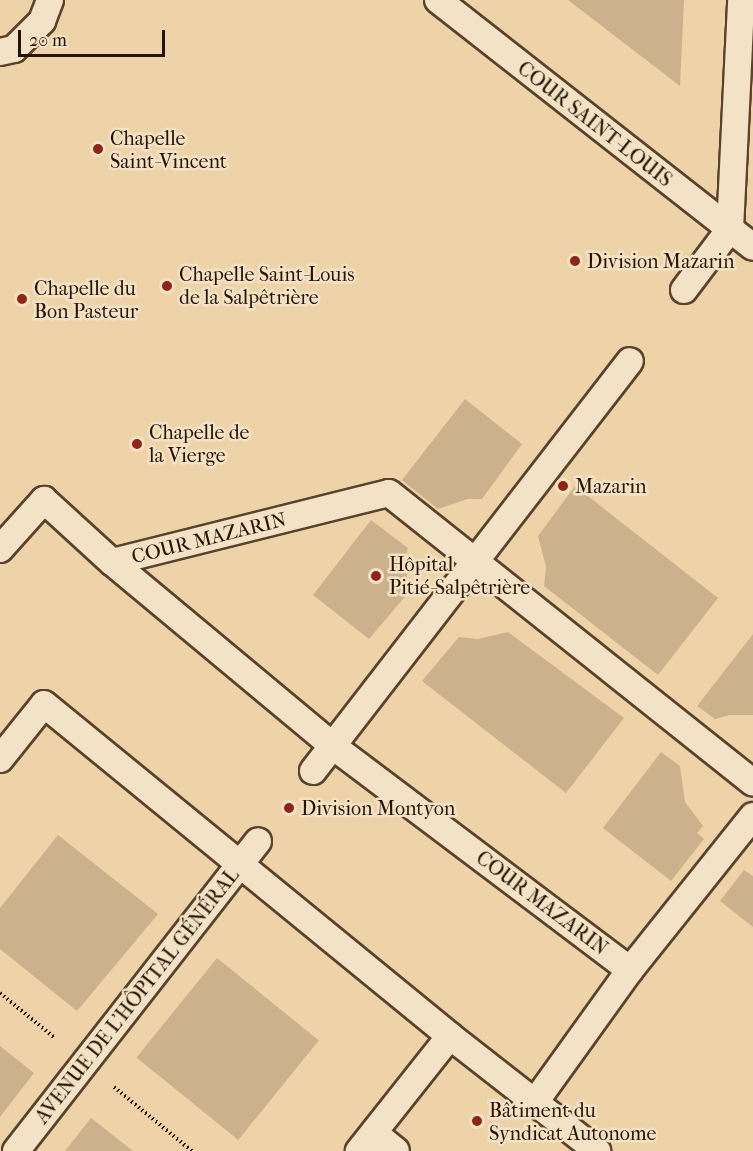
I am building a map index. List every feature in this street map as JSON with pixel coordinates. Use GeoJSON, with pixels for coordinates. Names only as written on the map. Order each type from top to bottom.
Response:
{"type":"FeatureCollection","features":[{"type":"Feature","properties":{"kind":"lane"},"geometry":{"type":"LineString","coordinates":[[0,52],[14,49],[42,21],[50,0]]}},
{"type":"Feature","properties":{"kind":"lane","name":"COUR SAINT-LOUIS"},"geometry":{"type":"LineString","coordinates":[[438,0],[753,247]]}},
{"type":"Feature","properties":{"kind":"lane"},"geometry":{"type":"LineString","coordinates":[[684,290],[730,229],[741,0]]}},
{"type":"Feature","properties":{"kind":"lane"},"geometry":{"type":"LineString","coordinates":[[313,771],[630,361]]}},
{"type":"Feature","properties":{"kind":"lane","name":"COUR MAZARIN"},"geometry":{"type":"LineString","coordinates":[[112,562],[389,493],[753,783]]}},
{"type":"Feature","properties":{"kind":"lane"},"geometry":{"type":"LineString","coordinates":[[0,549],[44,500],[112,562]]}},
{"type":"Feature","properties":{"kind":"lane","name":"COUR MAZARIN"},"geometry":{"type":"LineString","coordinates":[[112,562],[333,746],[630,969]]}},
{"type":"Feature","properties":{"kind":"lane"},"geometry":{"type":"LineString","coordinates":[[0,759],[44,704],[243,862],[450,1036],[597,1151]]}},
{"type":"Feature","properties":{"kind":"lane"},"geometry":{"type":"LineString","coordinates":[[534,1102],[630,969],[753,816]]}},
{"type":"Feature","properties":{"kind":"lane","name":"AVENUE DE L'HÔPITAL GÉNÉRAL"},"geometry":{"type":"LineString","coordinates":[[16,1151],[258,841]]}},
{"type":"Feature","properties":{"kind":"lane"},"geometry":{"type":"LineString","coordinates":[[396,1151],[366,1142],[450,1036]]}},
{"type":"Feature","properties":{"kind":"shaded area"},"geometry":{"type":"Polygon","coordinates":[[[568,0],[684,0],[680,86],[568,0]]]}},
{"type":"Feature","properties":{"kind":"shaded area"},"geometry":{"type":"Polygon","coordinates":[[[465,399],[522,444],[482,499],[468,499],[438,509],[402,480],[465,399]]]}},
{"type":"Feature","properties":{"kind":"shaded area"},"geometry":{"type":"Polygon","coordinates":[[[575,486],[718,598],[658,675],[544,586],[546,567],[538,536],[575,486]]]}},
{"type":"Feature","properties":{"kind":"shaded area"},"geometry":{"type":"Polygon","coordinates":[[[371,520],[408,548],[405,560],[409,592],[369,639],[313,595],[371,520]]]}},
{"type":"Feature","properties":{"kind":"shaded area"},"geometry":{"type":"Polygon","coordinates":[[[508,632],[624,718],[566,793],[422,681],[459,637],[478,639],[508,632]]]}},
{"type":"Feature","properties":{"kind":"shaded area"},"geometry":{"type":"Polygon","coordinates":[[[753,634],[753,715],[729,715],[715,719],[697,706],[753,634]]]}},
{"type":"Feature","properties":{"kind":"shaded area"},"geometry":{"type":"Polygon","coordinates":[[[661,752],[680,766],[685,802],[703,826],[697,833],[704,839],[671,881],[603,828],[661,752]]]}},
{"type":"Feature","properties":{"kind":"shaded area"},"geometry":{"type":"Polygon","coordinates":[[[58,835],[158,914],[77,1011],[0,949],[0,908],[58,835]]]}},
{"type":"Feature","properties":{"kind":"shaded area"},"geometry":{"type":"Polygon","coordinates":[[[744,870],[753,876],[753,927],[720,901],[744,870]]]}},
{"type":"Feature","properties":{"kind":"shaded area"},"geometry":{"type":"Polygon","coordinates":[[[217,958],[319,1040],[238,1140],[136,1057],[217,958]]]}},
{"type":"Feature","properties":{"kind":"shaded area"},"geometry":{"type":"Polygon","coordinates":[[[0,1046],[34,1073],[0,1117],[0,1046]]]}},
{"type":"Feature","properties":{"kind":"shaded area"},"geometry":{"type":"Polygon","coordinates":[[[91,1118],[133,1151],[65,1151],[91,1118]]]}},
{"type":"Feature","properties":{"kind":"place","name":"Chapelle Saint-Vincent"},"geometry":{"type":"Point","coordinates":[98,149]}},
{"type":"Feature","properties":{"kind":"place","name":"Division Mazarin"},"geometry":{"type":"Point","coordinates":[575,261]}},
{"type":"Feature","properties":{"kind":"place","name":"Chapelle Saint-Louis de la Salpêtrière"},"geometry":{"type":"Point","coordinates":[167,286]}},
{"type":"Feature","properties":{"kind":"place","name":"Chapelle du Bon Pasteur"},"geometry":{"type":"Point","coordinates":[22,299]}},
{"type":"Feature","properties":{"kind":"place","name":"Chapelle de la Vierge"},"geometry":{"type":"Point","coordinates":[137,444]}},
{"type":"Feature","properties":{"kind":"place","name":"Mazarin"},"geometry":{"type":"Point","coordinates":[563,486]}},
{"type":"Feature","properties":{"kind":"place","name":"Hôpital Pitié-Salpêtrière"},"geometry":{"type":"Point","coordinates":[376,576]}},
{"type":"Feature","properties":{"kind":"place","name":"Division Montyon"},"geometry":{"type":"Point","coordinates":[289,808]}},
{"type":"Feature","properties":{"kind":"place","name":"Bâtiment du Syndicat Autonome"},"geometry":{"type":"Point","coordinates":[477,1121]}}]}
